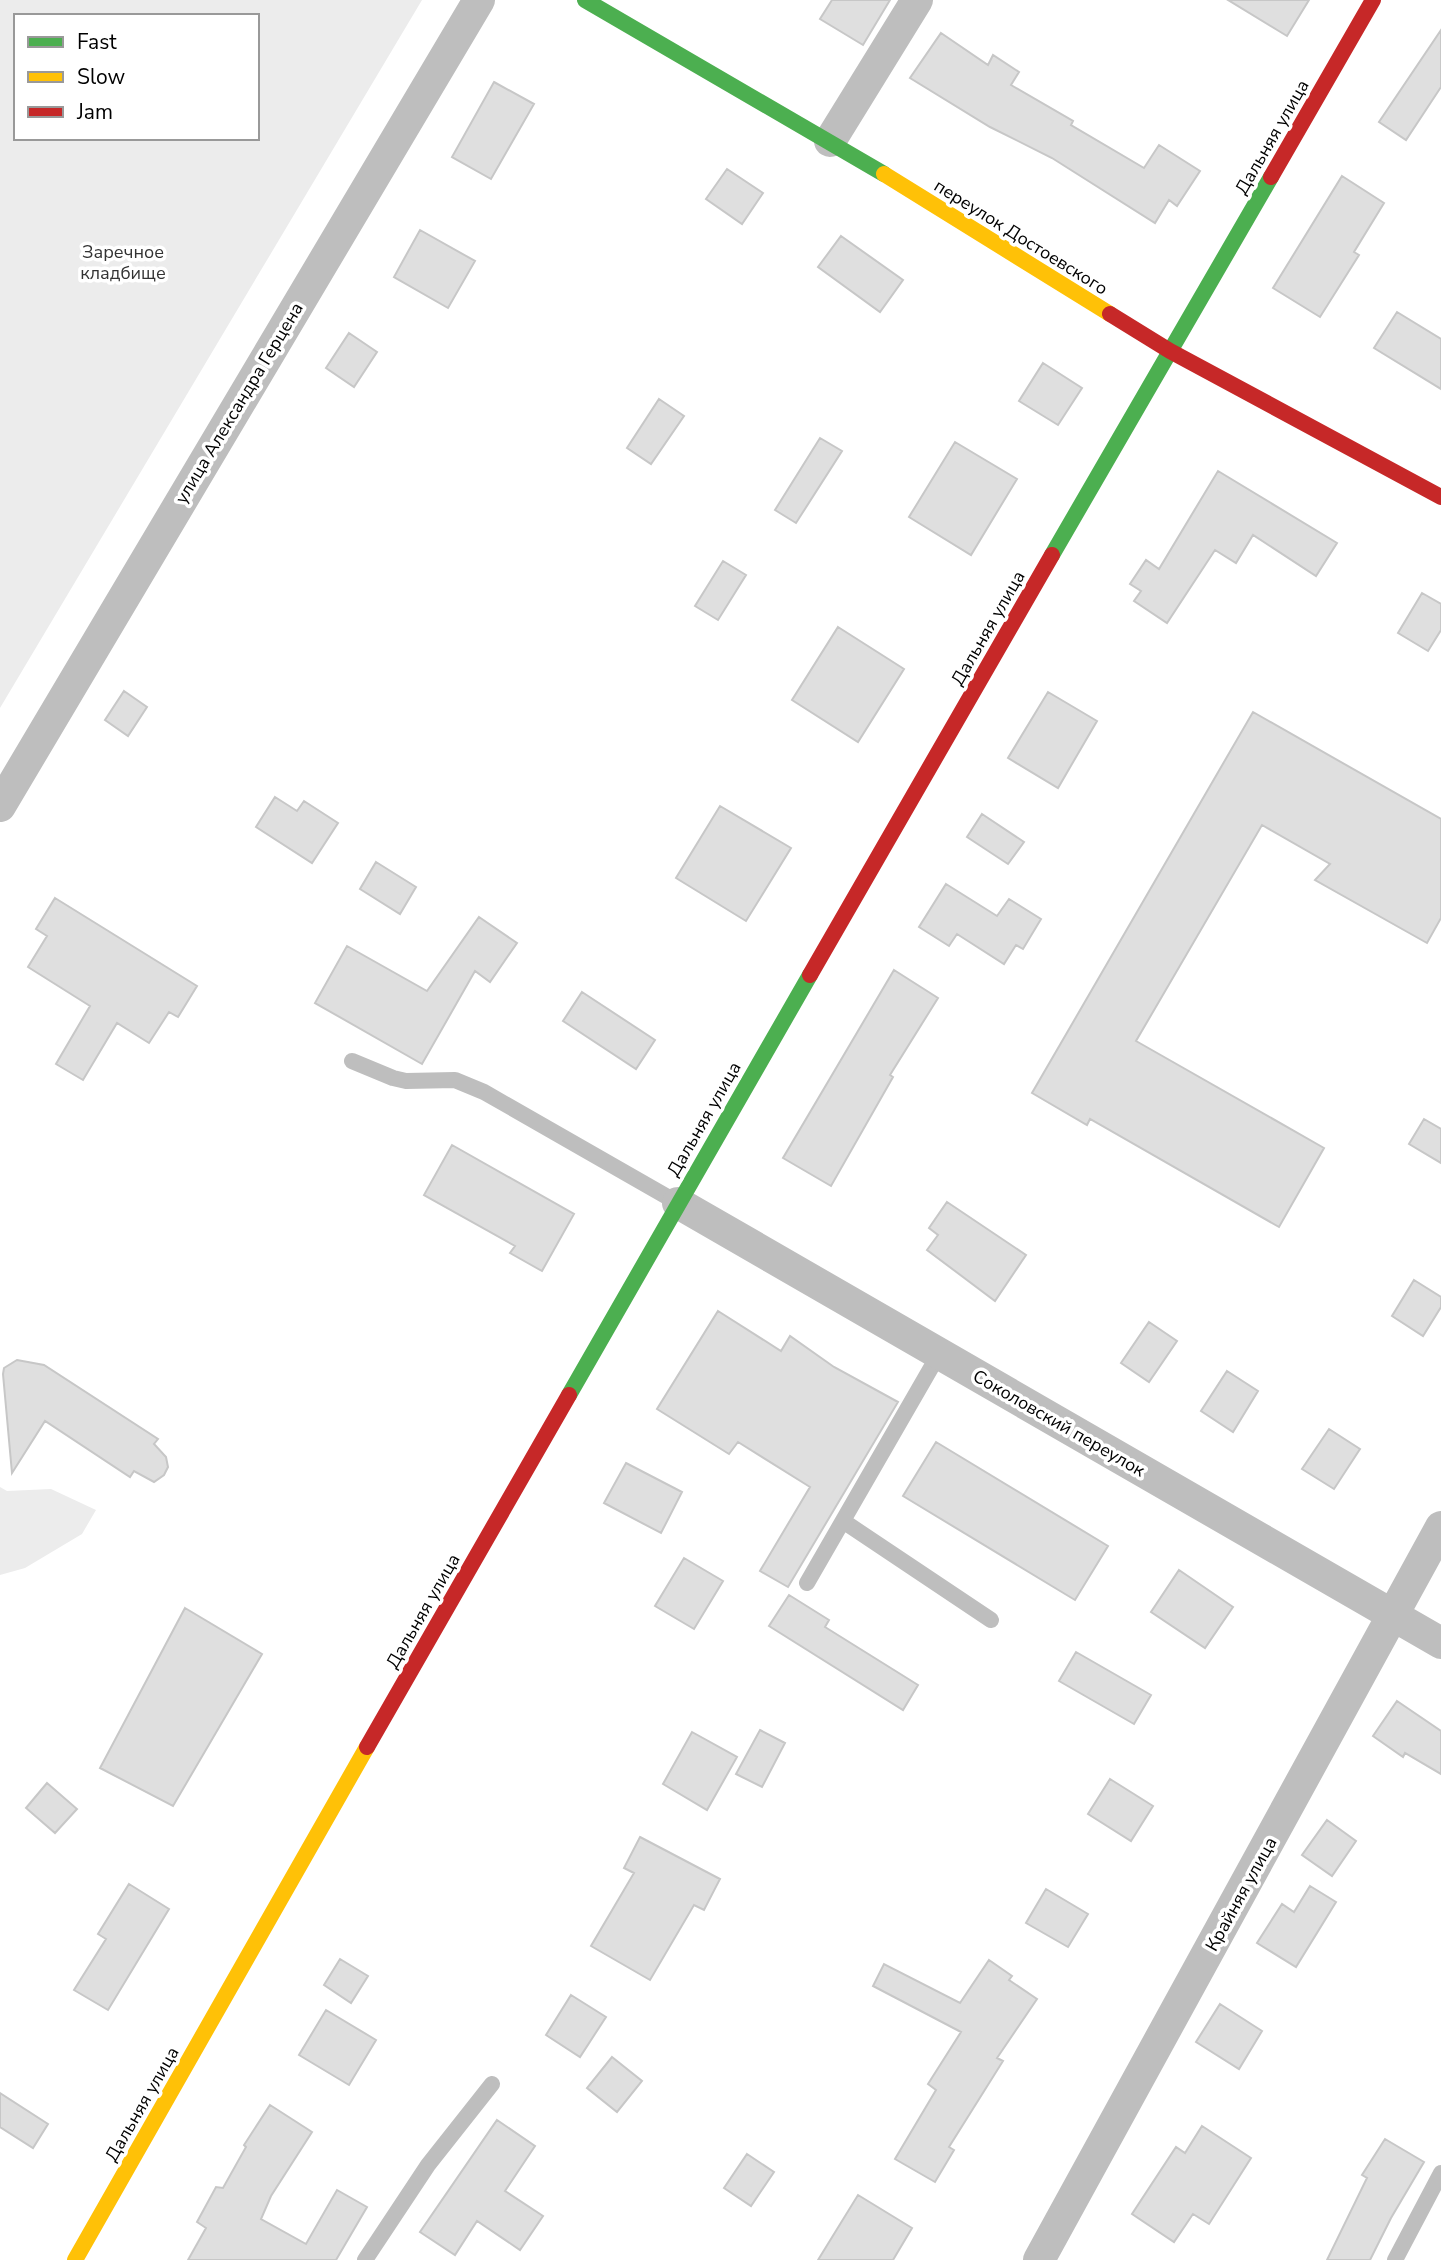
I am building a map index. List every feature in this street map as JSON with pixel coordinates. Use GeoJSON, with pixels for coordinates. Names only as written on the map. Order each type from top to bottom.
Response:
{"type":"FeatureCollection","features":[{"type":"Feature","properties":{"kind":"main road","name":"переулок Достоевского"},"geometry":{"type":"LineString","coordinates":[[585,0],[830,141],[1170,351],[1441,497]]}},
{"type":"Feature","properties":{"kind":"main road","name":"Дальняя улица"},"geometry":{"type":"LineString","coordinates":[[75,2260],[678,1203],[1373,0]]}},
{"type":"Feature","properties":{"kind":"street","name":"улица Александра Герцена"},"geometry":{"type":"LineString","coordinates":[[0,806],[479,0]]}},
{"type":"Feature","properties":{"kind":"street"},"geometry":{"type":"LineString","coordinates":[[830,141],[917,0]]}},
{"type":"Feature","properties":{"kind":"street","name":"Соколовский переулок"},"geometry":{"type":"LineString","coordinates":[[678,1203],[1441,1643]]}},
{"type":"Feature","properties":{"kind":"street","name":"Крайняя улица"},"geometry":{"type":"LineString","coordinates":[[1039,2260],[1441,1527]]}},
{"type":"Feature","properties":{"kind":"lane"},"geometry":{"type":"LineString","coordinates":[[352,1061],[406,1081],[455,1080],[484,1092],[678,1203]]}},
{"type":"Feature","properties":{"kind":"lane"},"geometry":{"type":"LineString","coordinates":[[807,1583],[939,1354]]}},
{"type":"Feature","properties":{"kind":"lane"},"geometry":{"type":"LineString","coordinates":[[843,1521],[991,1620]]}},
{"type":"Feature","properties":{"kind":"lane"},"geometry":{"type":"LineString","coordinates":[[365,2260],[428,2165],[492,2084]]}},
{"type":"Feature","properties":{"kind":"lane"},"geometry":{"type":"LineString","coordinates":[[1395,2260],[1441,2173]]}},
{"type":"Feature","properties":{"kind":"green space","name":"Заречное кладбище"},"geometry":{"type":"Polygon","coordinates":[[[0,0],[422,0],[0,708],[0,0]]]}},
{"type":"Feature","properties":{"kind":"green space"},"geometry":{"type":"Polygon","coordinates":[[[0,1487],[7,1491],[51,1489],[96,1510],[82,1534],[25,1568],[0,1575],[0,1487]]]}},
{"type":"Feature","properties":{"kind":"building"},"geometry":{"type":"Polygon","coordinates":[[[832,0],[890,0],[863,45],[820,19],[832,0]]]}},
{"type":"Feature","properties":{"kind":"building"},"geometry":{"type":"Polygon","coordinates":[[[1228,0],[1309,0],[1287,36],[1228,0]]]}},
{"type":"Feature","properties":{"kind":"building"},"geometry":{"type":"Polygon","coordinates":[[[1441,30],[1441,87],[1406,140],[1379,122],[1441,30]]]}},
{"type":"Feature","properties":{"kind":"building"},"geometry":{"type":"Polygon","coordinates":[[[941,33],[988,65],[993,55],[1019,72],[1011,85],[1073,121],[1071,125],[1144,168],[1159,145],[1200,171],[1177,206],[1169,200],[1155,223],[1052,158],[990,127],[910,78],[941,33]]]}},
{"type":"Feature","properties":{"kind":"building"},"geometry":{"type":"Polygon","coordinates":[[[494,82],[534,104],[491,179],[452,157],[494,82]]]}},
{"type":"Feature","properties":{"kind":"building"},"geometry":{"type":"Polygon","coordinates":[[[727,169],[763,193],[742,224],[706,199],[727,169]]]}},
{"type":"Feature","properties":{"kind":"building"},"geometry":{"type":"Polygon","coordinates":[[[1342,176],[1384,203],[1354,252],[1359,255],[1320,317],[1273,288],[1342,176]]]}},
{"type":"Feature","properties":{"kind":"building"},"geometry":{"type":"Polygon","coordinates":[[[420,230],[475,261],[448,308],[394,277],[420,230]]]}},
{"type":"Feature","properties":{"kind":"building"},"geometry":{"type":"Polygon","coordinates":[[[841,236],[903,280],[880,312],[818,267],[841,236]]]}},
{"type":"Feature","properties":{"kind":"building"},"geometry":{"type":"Polygon","coordinates":[[[1397,312],[1441,339],[1441,389],[1374,348],[1397,312]]]}},
{"type":"Feature","properties":{"kind":"building"},"geometry":{"type":"Polygon","coordinates":[[[349,333],[377,352],[354,387],[326,368],[349,333]]]}},
{"type":"Feature","properties":{"kind":"building"},"geometry":{"type":"Polygon","coordinates":[[[1043,363],[1082,388],[1058,425],[1019,401],[1043,363]]]}},
{"type":"Feature","properties":{"kind":"building"},"geometry":{"type":"Polygon","coordinates":[[[659,399],[684,416],[651,464],[627,448],[659,399]]]}},
{"type":"Feature","properties":{"kind":"building"},"geometry":{"type":"Polygon","coordinates":[[[820,438],[842,451],[796,523],[775,510],[820,438]]]}},
{"type":"Feature","properties":{"kind":"building"},"geometry":{"type":"Polygon","coordinates":[[[955,442],[1017,479],[971,555],[909,517],[955,442]]]}},
{"type":"Feature","properties":{"kind":"building"},"geometry":{"type":"Polygon","coordinates":[[[1218,471],[1337,543],[1316,576],[1253,535],[1236,563],[1215,550],[1167,623],[1134,601],[1141,591],[1130,584],[1146,560],[1159,569],[1218,471]]]}},
{"type":"Feature","properties":{"kind":"building"},"geometry":{"type":"Polygon","coordinates":[[[723,561],[746,575],[718,620],[695,606],[723,561]]]}},
{"type":"Feature","properties":{"kind":"building"},"geometry":{"type":"Polygon","coordinates":[[[1422,593],[1441,604],[1441,630],[1428,651],[1398,633],[1422,593]]]}},
{"type":"Feature","properties":{"kind":"building"},"geometry":{"type":"Polygon","coordinates":[[[838,627],[904,669],[858,742],[792,700],[838,627]]]}},
{"type":"Feature","properties":{"kind":"building"},"geometry":{"type":"Polygon","coordinates":[[[124,691],[147,707],[128,736],[105,720],[124,691]]]}},
{"type":"Feature","properties":{"kind":"building"},"geometry":{"type":"Polygon","coordinates":[[[1048,692],[1097,721],[1058,788],[1008,758],[1048,692]]]}},
{"type":"Feature","properties":{"kind":"building"},"geometry":{"type":"Polygon","coordinates":[[[1253,712],[1441,819],[1441,918],[1427,943],[1315,880],[1330,864],[1262,825],[1136,1041],[1324,1148],[1279,1227],[1090,1119],[1087,1125],[1032,1093],[1253,712]]]}},
{"type":"Feature","properties":{"kind":"building"},"geometry":{"type":"Polygon","coordinates":[[[275,797],[297,811],[304,801],[338,823],[312,863],[256,827],[275,797]]]}},
{"type":"Feature","properties":{"kind":"building"},"geometry":{"type":"Polygon","coordinates":[[[720,806],[791,848],[746,921],[676,878],[720,806]]]}},
{"type":"Feature","properties":{"kind":"building"},"geometry":{"type":"Polygon","coordinates":[[[982,814],[1024,842],[1008,864],[967,837],[982,814]]]}},
{"type":"Feature","properties":{"kind":"building"},"geometry":{"type":"Polygon","coordinates":[[[376,862],[416,887],[400,914],[360,889],[376,862]]]}},
{"type":"Feature","properties":{"kind":"building"},"geometry":{"type":"Polygon","coordinates":[[[946,884],[997,916],[1009,899],[1041,919],[1023,949],[1016,945],[1004,964],[957,934],[949,946],[919,927],[946,884]]]}},
{"type":"Feature","properties":{"kind":"building"},"geometry":{"type":"Polygon","coordinates":[[[55,898],[197,986],[178,1017],[169,1012],[149,1043],[117,1023],[83,1080],[56,1064],[90,1006],[28,967],[47,936],[36,929],[55,898]]]}},
{"type":"Feature","properties":{"kind":"building"},"geometry":{"type":"Polygon","coordinates":[[[479,917],[517,943],[490,982],[475,971],[422,1064],[315,1003],[347,946],[427,991],[479,917]]]}},
{"type":"Feature","properties":{"kind":"building"},"geometry":{"type":"Polygon","coordinates":[[[894,970],[938,998],[890,1075],[893,1077],[831,1186],[783,1158],[894,970]]]}},
{"type":"Feature","properties":{"kind":"building"},"geometry":{"type":"Polygon","coordinates":[[[582,992],[655,1040],[636,1069],[563,1021],[582,992]]]}},
{"type":"Feature","properties":{"kind":"building"},"geometry":{"type":"Polygon","coordinates":[[[1424,1119],[1441,1129],[1441,1163],[1409,1144],[1424,1119]]]}},
{"type":"Feature","properties":{"kind":"building"},"geometry":{"type":"Polygon","coordinates":[[[452,1145],[574,1214],[542,1271],[510,1253],[515,1246],[424,1195],[452,1145]]]}},
{"type":"Feature","properties":{"kind":"building"},"geometry":{"type":"Polygon","coordinates":[[[947,1202],[1026,1255],[995,1301],[927,1250],[938,1235],[929,1228],[947,1202]]]}},
{"type":"Feature","properties":{"kind":"building"},"geometry":{"type":"Polygon","coordinates":[[[1414,1280],[1441,1297],[1441,1307],[1423,1336],[1392,1316],[1414,1280]]]}},
{"type":"Feature","properties":{"kind":"building"},"geometry":{"type":"Polygon","coordinates":[[[718,1311],[781,1351],[790,1336],[834,1367],[898,1402],[788,1587],[760,1571],[810,1487],[738,1442],[729,1454],[657,1409],[718,1311]]]}},
{"type":"Feature","properties":{"kind":"building"},"geometry":{"type":"Polygon","coordinates":[[[1149,1322],[1177,1341],[1149,1382],[1121,1363],[1149,1322]]]}},
{"type":"Feature","properties":{"kind":"building"},"geometry":{"type":"Polygon","coordinates":[[[17,1360],[44,1365],[158,1439],[154,1444],[166,1457],[168,1467],[164,1475],[154,1482],[134,1471],[130,1477],[45,1421],[12,1473],[3,1374],[4,1368],[17,1360]]]}},
{"type":"Feature","properties":{"kind":"building"},"geometry":{"type":"Polygon","coordinates":[[[1227,1371],[1258,1391],[1233,1432],[1201,1411],[1227,1371]]]}},
{"type":"Feature","properties":{"kind":"building"},"geometry":{"type":"Polygon","coordinates":[[[1329,1429],[1360,1449],[1334,1489],[1302,1469],[1329,1429]]]}},
{"type":"Feature","properties":{"kind":"building"},"geometry":{"type":"Polygon","coordinates":[[[936,1442],[1108,1546],[1075,1600],[903,1496],[936,1442]]]}},
{"type":"Feature","properties":{"kind":"building"},"geometry":{"type":"Polygon","coordinates":[[[626,1463],[682,1492],[661,1533],[604,1503],[626,1463]]]}},
{"type":"Feature","properties":{"kind":"building"},"geometry":{"type":"Polygon","coordinates":[[[684,1558],[723,1581],[694,1629],[655,1606],[684,1558]]]}},
{"type":"Feature","properties":{"kind":"building"},"geometry":{"type":"Polygon","coordinates":[[[1179,1570],[1233,1607],[1205,1648],[1151,1612],[1179,1570]]]}},
{"type":"Feature","properties":{"kind":"building"},"geometry":{"type":"Polygon","coordinates":[[[789,1595],[829,1620],[825,1627],[918,1685],[903,1710],[769,1626],[789,1595]]]}},
{"type":"Feature","properties":{"kind":"building"},"geometry":{"type":"Polygon","coordinates":[[[185,1608],[262,1654],[173,1806],[100,1768],[185,1608]]]}},
{"type":"Feature","properties":{"kind":"building"},"geometry":{"type":"Polygon","coordinates":[[[1076,1652],[1151,1695],[1134,1724],[1059,1681],[1076,1652]]]}},
{"type":"Feature","properties":{"kind":"building"},"geometry":{"type":"Polygon","coordinates":[[[1397,1701],[1441,1731],[1441,1774],[1405,1753],[1403,1757],[1373,1736],[1397,1701]]]}},
{"type":"Feature","properties":{"kind":"building"},"geometry":{"type":"Polygon","coordinates":[[[760,1730],[785,1743],[762,1787],[736,1774],[760,1730]]]}},
{"type":"Feature","properties":{"kind":"building"},"geometry":{"type":"Polygon","coordinates":[[[692,1732],[737,1757],[707,1810],[663,1784],[692,1732]]]}},
{"type":"Feature","properties":{"kind":"building"},"geometry":{"type":"Polygon","coordinates":[[[1110,1779],[1153,1806],[1131,1841],[1088,1814],[1110,1779]]]}},
{"type":"Feature","properties":{"kind":"building"},"geometry":{"type":"Polygon","coordinates":[[[47,1783],[77,1809],[55,1833],[26,1808],[47,1783]]]}},
{"type":"Feature","properties":{"kind":"building"},"geometry":{"type":"Polygon","coordinates":[[[1327,1820],[1356,1841],[1332,1876],[1302,1855],[1327,1820]]]}},
{"type":"Feature","properties":{"kind":"building"},"geometry":{"type":"Polygon","coordinates":[[[640,1837],[720,1879],[704,1910],[694,1905],[650,1980],[591,1946],[634,1873],[624,1868],[640,1837]]]}},
{"type":"Feature","properties":{"kind":"building"},"geometry":{"type":"Polygon","coordinates":[[[129,1884],[169,1909],[108,2010],[74,1990],[106,1939],[98,1934],[129,1884]]]}},
{"type":"Feature","properties":{"kind":"building"},"geometry":{"type":"Polygon","coordinates":[[[1310,1886],[1336,1902],[1296,1967],[1257,1943],[1282,1904],[1294,1912],[1310,1886]]]}},
{"type":"Feature","properties":{"kind":"building"},"geometry":{"type":"Polygon","coordinates":[[[1046,1889],[1088,1914],[1068,1947],[1026,1923],[1046,1889]]]}},
{"type":"Feature","properties":{"kind":"building"},"geometry":{"type":"Polygon","coordinates":[[[340,1959],[368,1976],[351,2003],[324,1985],[340,1959]]]}},
{"type":"Feature","properties":{"kind":"building"},"geometry":{"type":"Polygon","coordinates":[[[989,1960],[1012,1976],[1009,1980],[1037,1999],[997,2058],[1003,2061],[949,2147],[954,2150],[935,2182],[895,2159],[936,2090],[928,2084],[961,2032],[873,1986],[884,1964],[960,2003],[989,1960]]]}},
{"type":"Feature","properties":{"kind":"building"},"geometry":{"type":"Polygon","coordinates":[[[571,1995],[606,2017],[580,2057],[546,2035],[571,1995]]]}},
{"type":"Feature","properties":{"kind":"building"},"geometry":{"type":"Polygon","coordinates":[[[1220,2004],[1262,2031],[1239,2069],[1196,2042],[1220,2004]]]}},
{"type":"Feature","properties":{"kind":"building"},"geometry":{"type":"Polygon","coordinates":[[[326,2010],[376,2040],[349,2085],[299,2055],[326,2010]]]}},
{"type":"Feature","properties":{"kind":"building"},"geometry":{"type":"Polygon","coordinates":[[[612,2057],[642,2081],[617,2112],[587,2088],[612,2057]]]}},
{"type":"Feature","properties":{"kind":"building"},"geometry":{"type":"Polygon","coordinates":[[[0,2093],[48,2124],[33,2148],[0,2127],[0,2093]]]}},
{"type":"Feature","properties":{"kind":"building"},"geometry":{"type":"Polygon","coordinates":[[[270,2105],[312,2132],[271,2196],[261,2219],[306,2244],[337,2190],[367,2207],[336,2260],[188,2260],[206,2228],[197,2222],[216,2187],[223,2188],[246,2147],[244,2145],[270,2105]]]}},
{"type":"Feature","properties":{"kind":"building"},"geometry":{"type":"Polygon","coordinates":[[[497,2120],[535,2146],[505,2191],[543,2216],[520,2250],[477,2221],[455,2255],[420,2232],[497,2120]]]}},
{"type":"Feature","properties":{"kind":"building"},"geometry":{"type":"Polygon","coordinates":[[[1202,2126],[1251,2158],[1209,2224],[1193,2214],[1174,2242],[1132,2214],[1176,2147],[1185,2153],[1202,2126]]]}},
{"type":"Feature","properties":{"kind":"building"},"geometry":{"type":"Polygon","coordinates":[[[1385,2139],[1424,2162],[1370,2260],[1327,2260],[1367,2178],[1362,2175],[1385,2139]]]}},
{"type":"Feature","properties":{"kind":"building"},"geometry":{"type":"Polygon","coordinates":[[[747,2154],[774,2172],[751,2206],[724,2188],[747,2154]]]}},
{"type":"Feature","properties":{"kind":"building"},"geometry":{"type":"Polygon","coordinates":[[[858,2195],[912,2228],[893,2260],[818,2260],[858,2195]]]}},
{"type":"Feature","properties":{"kind":"traffic: fast"},"geometry":{"type":"LineString","coordinates":[[585,0],[884,174]]}},
{"type":"Feature","properties":{"kind":"traffic: fast"},"geometry":{"type":"LineString","coordinates":[[1052,555],[1271,177]]}},
{"type":"Feature","properties":{"kind":"traffic: fast"},"geometry":{"type":"LineString","coordinates":[[569,1395],[810,975]]}},
{"type":"Feature","properties":{"kind":"traffic: slow"},"geometry":{"type":"LineString","coordinates":[[884,174],[1110,314]]}},
{"type":"Feature","properties":{"kind":"traffic: slow"},"geometry":{"type":"LineString","coordinates":[[75,2260],[367,1747]]}},
{"type":"Feature","properties":{"kind":"traffic: jam"},"geometry":{"type":"LineString","coordinates":[[1271,177],[1373,0]]}},
{"type":"Feature","properties":{"kind":"traffic: jam"},"geometry":{"type":"LineString","coordinates":[[1110,314],[1170,351],[1441,497]]}},
{"type":"Feature","properties":{"kind":"traffic: jam"},"geometry":{"type":"LineString","coordinates":[[810,975],[1052,555]]}},
{"type":"Feature","properties":{"kind":"traffic: jam"},"geometry":{"type":"LineString","coordinates":[[367,1747],[569,1395]]}}]}
